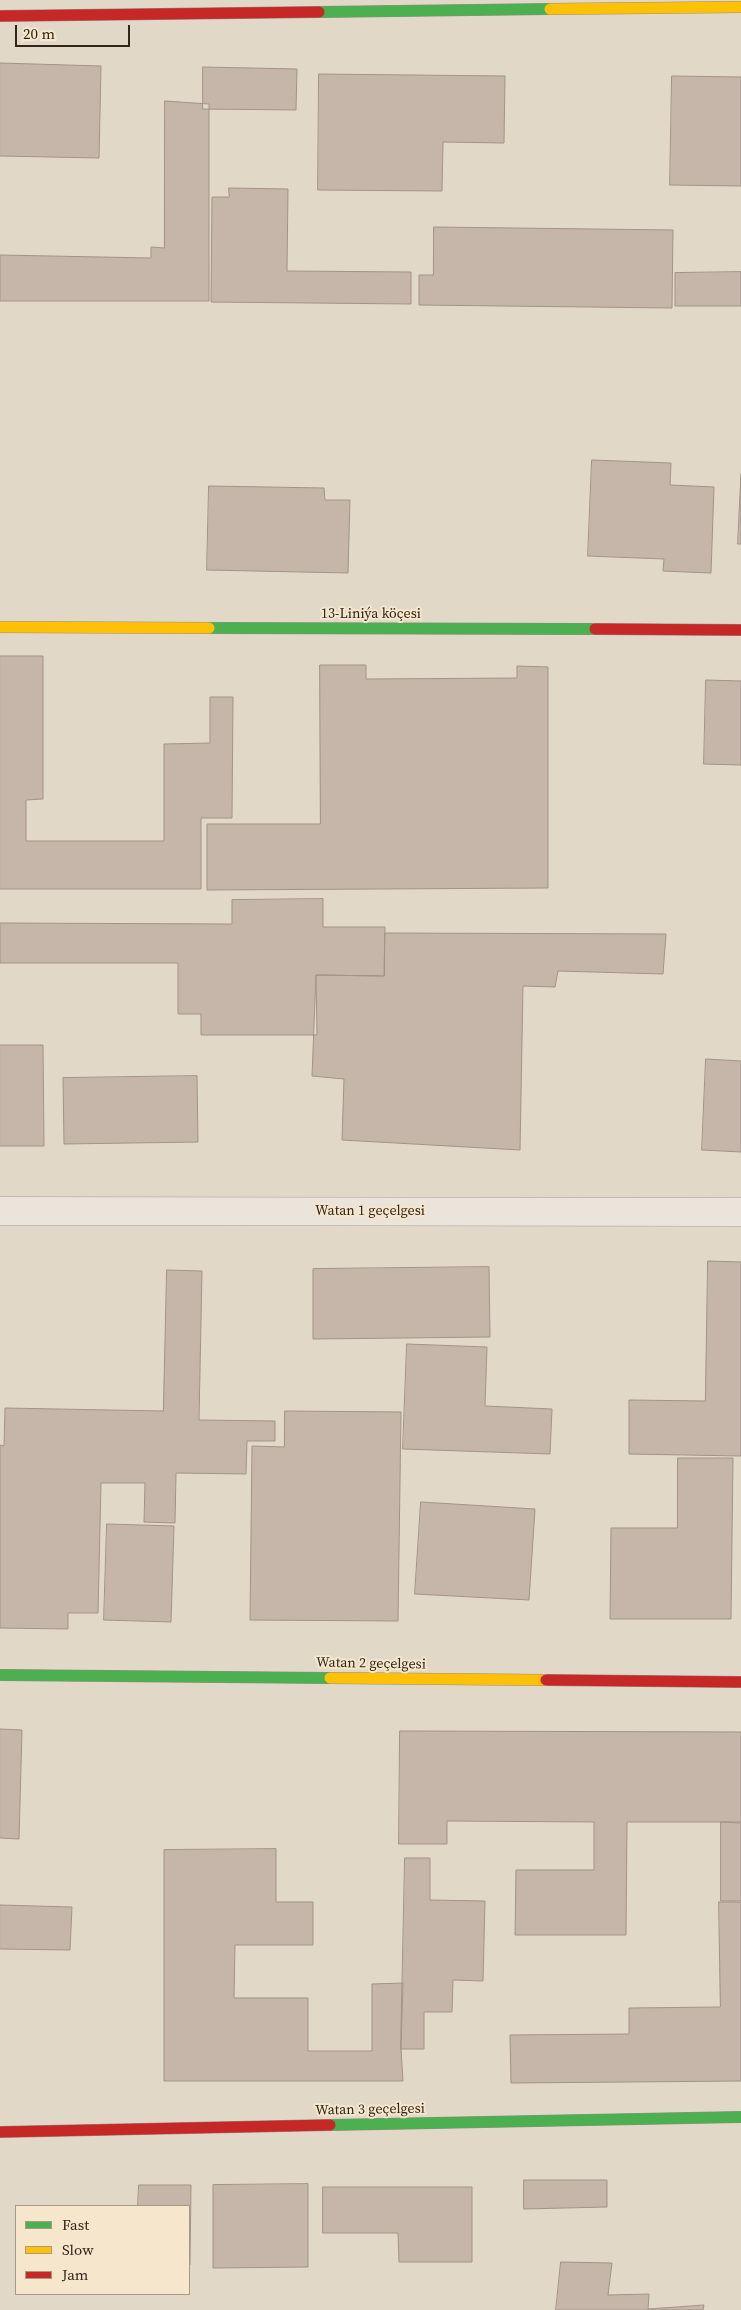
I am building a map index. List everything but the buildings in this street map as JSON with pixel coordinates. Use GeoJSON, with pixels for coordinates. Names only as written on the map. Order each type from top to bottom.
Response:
{"type":"FeatureCollection","features":[{"type":"Feature","properties":{"kind":"street"},"geometry":{"type":"LineString","coordinates":[[0,16],[741,7]]}},
{"type":"Feature","properties":{"kind":"street","name":"13-Liniýa köçesi"},"geometry":{"type":"LineString","coordinates":[[0,627],[741,630]]}},
{"type":"Feature","properties":{"kind":"street","name":"Watan 1 geçelgesi"},"geometry":{"type":"LineString","coordinates":[[0,1210],[741,1212]]}},
{"type":"Feature","properties":{"kind":"street","name":"Watan 2 geçelgesi"},"geometry":{"type":"LineString","coordinates":[[0,1675],[741,1682]]}},
{"type":"Feature","properties":{"kind":"street","name":"Watan 3 geçelgesi"},"geometry":{"type":"LineString","coordinates":[[0,2132],[741,2117]]}},
{"type":"Feature","properties":{"kind":"traffic: fast"},"geometry":{"type":"LineString","coordinates":[[319,12],[550,9]]}},
{"type":"Feature","properties":{"kind":"traffic: fast"},"geometry":{"type":"LineString","coordinates":[[209,628],[595,629]]}},
{"type":"Feature","properties":{"kind":"traffic: fast"},"geometry":{"type":"LineString","coordinates":[[0,1675],[330,1678]]}},
{"type":"Feature","properties":{"kind":"traffic: fast"},"geometry":{"type":"LineString","coordinates":[[330,2125],[741,2117]]}},
{"type":"Feature","properties":{"kind":"traffic: slow"},"geometry":{"type":"LineString","coordinates":[[550,9],[741,7]]}},
{"type":"Feature","properties":{"kind":"traffic: slow"},"geometry":{"type":"LineString","coordinates":[[0,627],[209,628]]}},
{"type":"Feature","properties":{"kind":"traffic: slow"},"geometry":{"type":"LineString","coordinates":[[330,1678],[546,1680]]}},
{"type":"Feature","properties":{"kind":"traffic: jam"},"geometry":{"type":"LineString","coordinates":[[0,16],[319,12]]}},
{"type":"Feature","properties":{"kind":"traffic: jam"},"geometry":{"type":"LineString","coordinates":[[595,629],[741,630]]}},
{"type":"Feature","properties":{"kind":"traffic: jam"},"geometry":{"type":"LineString","coordinates":[[546,1680],[741,1682]]}},
{"type":"Feature","properties":{"kind":"traffic: jam"},"geometry":{"type":"LineString","coordinates":[[0,2132],[330,2125]]}}]}
